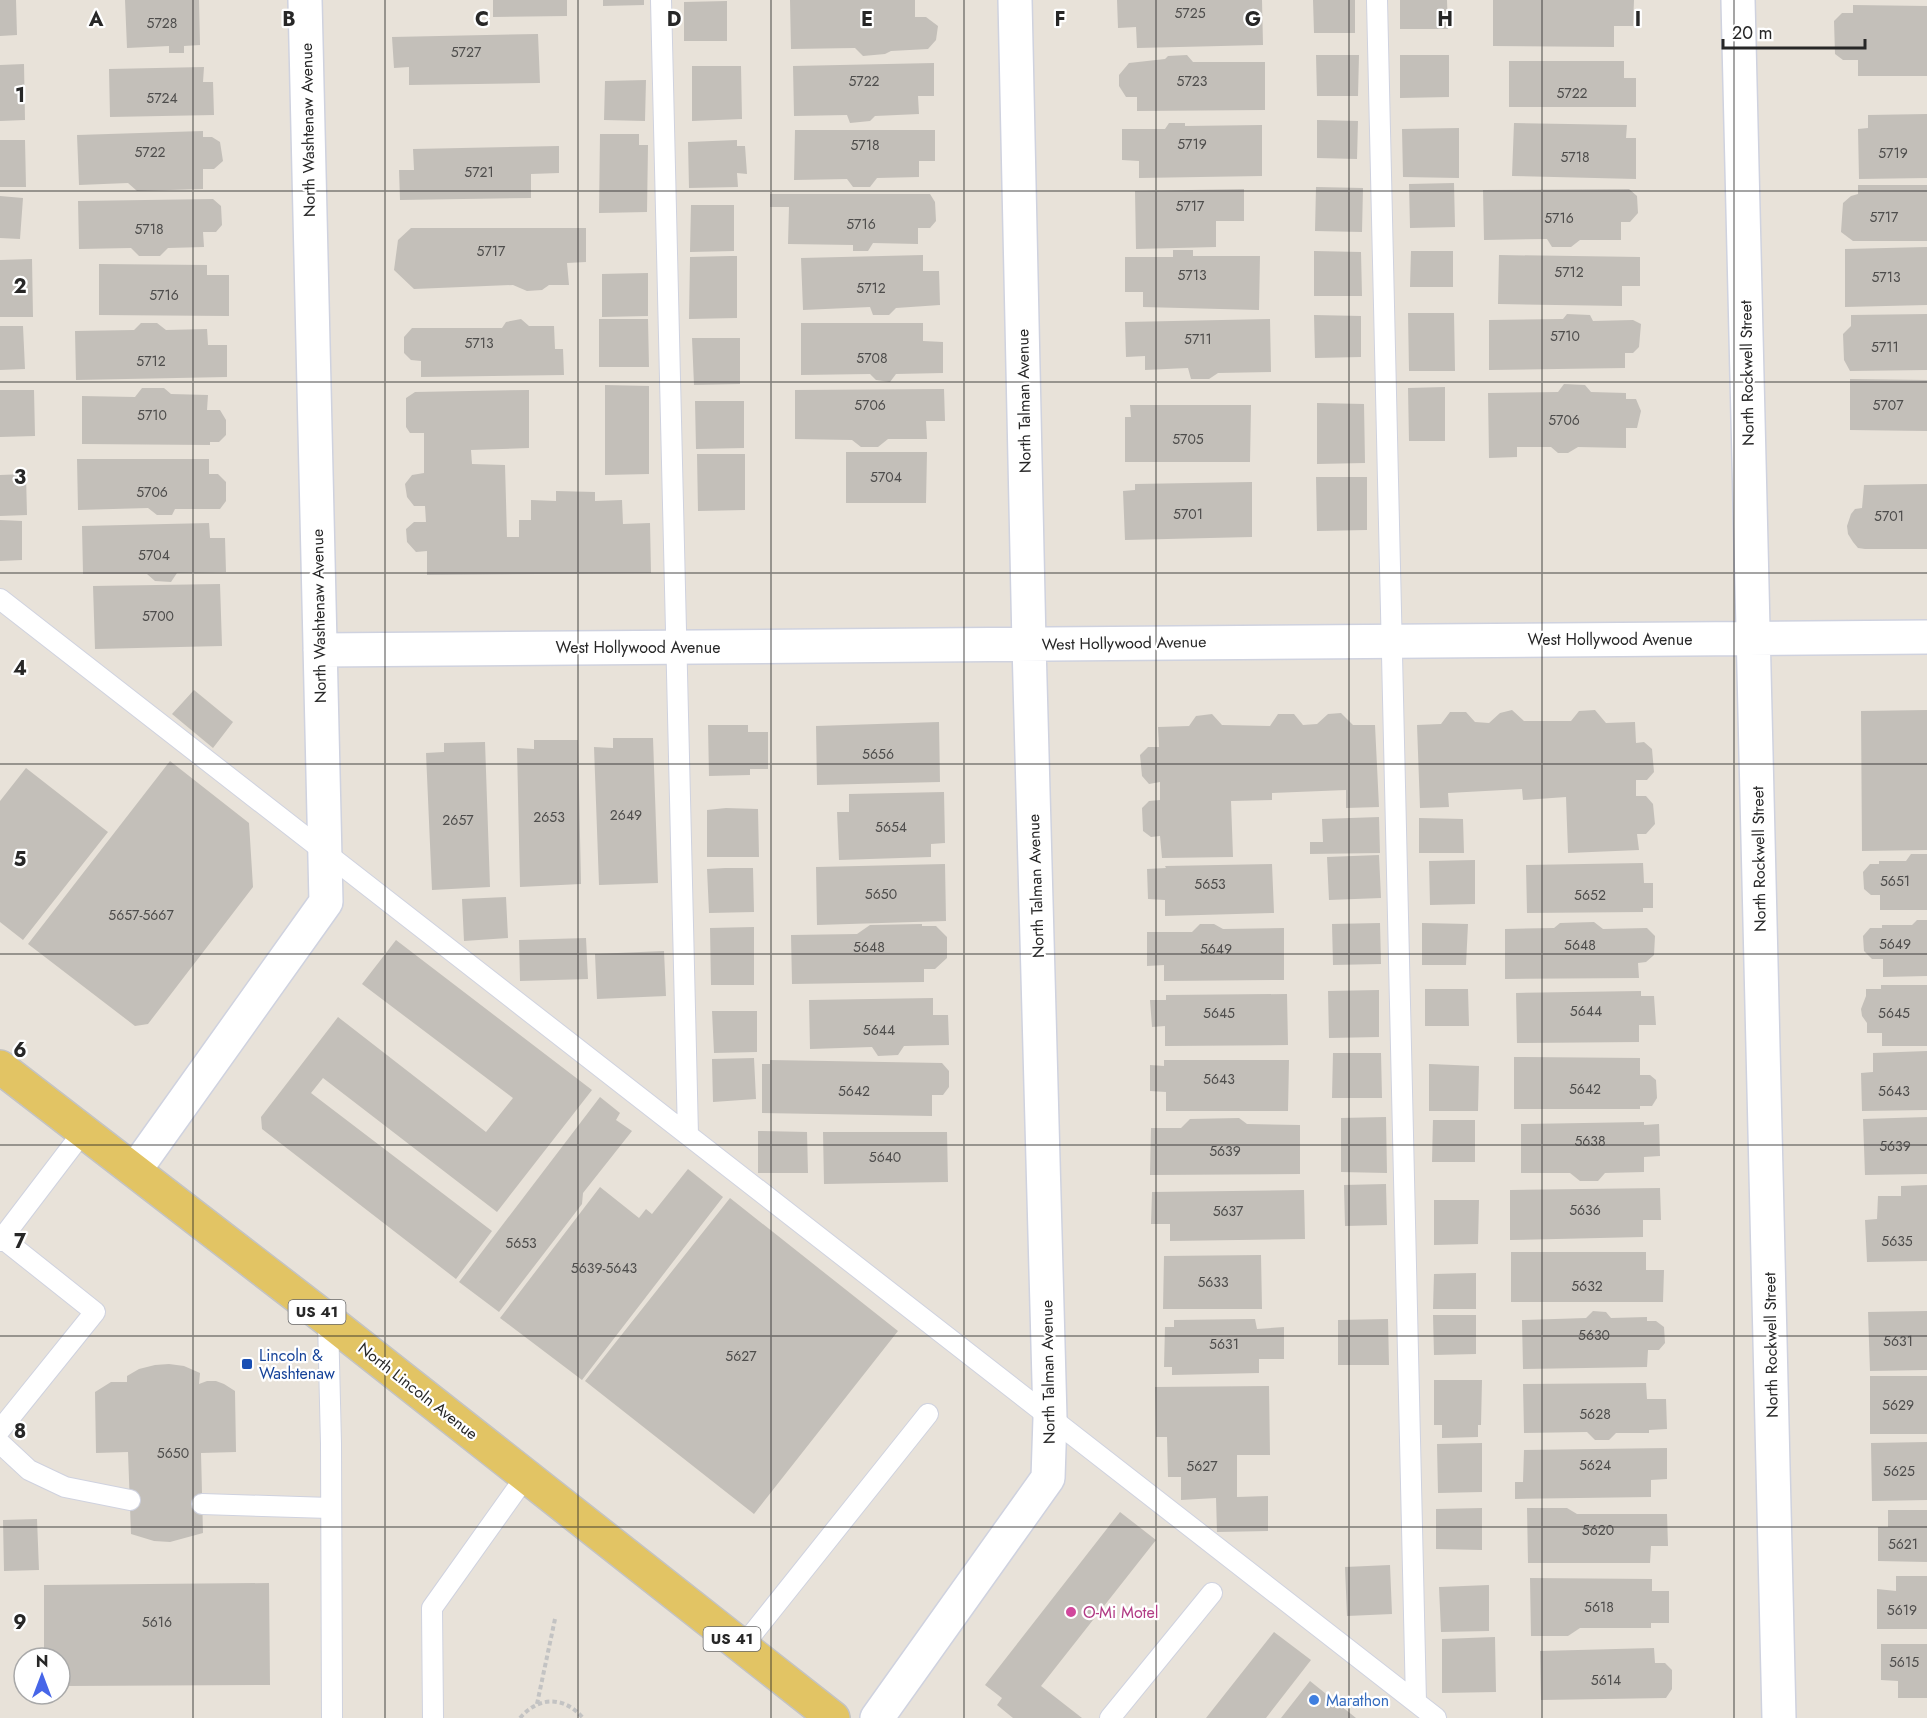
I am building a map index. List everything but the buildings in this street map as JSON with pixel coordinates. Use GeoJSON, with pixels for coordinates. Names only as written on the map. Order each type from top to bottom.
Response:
{"type":"FeatureCollection","features":[{"type":"Feature","properties":{"kind":"main road","name":"North Lincoln Avenue"},"geometry":{"type":"LineString","coordinates":[[0,1067],[328,1320],[833,1718]]}},
{"type":"Feature","properties":{"kind":"street","name":"North Washtenaw Avenue"},"geometry":{"type":"LineString","coordinates":[[135,1170],[326,902],[305,0]]}},
{"type":"Feature","properties":{"kind":"street","name":"North Talman Avenue"},"geometry":{"type":"LineString","coordinates":[[877,1718],[1048,1478],[1050,1418],[1029,644],[1015,0]]}},
{"type":"Feature","properties":{"kind":"street","name":"North Rockwell Street"},"geometry":{"type":"LineString","coordinates":[[1738,0],[1779,1718]]}},
{"type":"Feature","properties":{"kind":"street","name":"West Hollywood Avenue"},"geometry":{"type":"LineString","coordinates":[[320,650],[1927,637]]}},
{"type":"Feature","properties":{"kind":"lane"},"geometry":{"type":"LineString","coordinates":[[661,0],[688,1135]]}},
{"type":"Feature","properties":{"kind":"lane"},"geometry":{"type":"LineString","coordinates":[[1377,0],[1416,1702]]}},
{"type":"Feature","properties":{"kind":"lane"},"geometry":{"type":"LineString","coordinates":[[0,598],[1436,1718]]}},
{"type":"Feature","properties":{"kind":"lane"},"geometry":{"type":"LineString","coordinates":[[0,1430],[95,1312],[1,1240],[83,1132]]}},
{"type":"Feature","properties":{"kind":"lane"},"geometry":{"type":"LineString","coordinates":[[328,1320],[332,1718]]}},
{"type":"Feature","properties":{"kind":"lane"},"geometry":{"type":"LineString","coordinates":[[742,1647],[928,1414]]}},
{"type":"Feature","properties":{"kind":"lane"},"geometry":{"type":"LineString","coordinates":[[0,1443],[29,1470],[65,1487],[130,1500]]}},
{"type":"Feature","properties":{"kind":"lane"},"geometry":{"type":"LineString","coordinates":[[433,1718],[432,1608],[526,1476]]}},
{"type":"Feature","properties":{"kind":"lane"},"geometry":{"type":"LineString","coordinates":[[202,1504],[330,1508]]}},
{"type":"Feature","properties":{"kind":"lane"},"geometry":{"type":"LineString","coordinates":[[1110,1718],[1212,1593]]}},
{"type":"Feature","properties":{"kind":"path"},"geometry":{"type":"LineString","coordinates":[[537,1704],[555,1619]]}},
{"type":"Feature","properties":{"kind":"path"},"geometry":{"type":"LineString","coordinates":[[520,1718],[537,1704],[550,1701],[574,1708],[584,1718]]}},
{"type":"Feature","properties":{"kind":"place","name":"Lincoln & Washtenaw"},"geometry":{"type":"Point","coordinates":[247,1364]}},
{"type":"Feature","properties":{"kind":"place","name":"O-Mi Motel"},"geometry":{"type":"Point","coordinates":[1071,1612]}},
{"type":"Feature","properties":{"kind":"place","name":"Marathon"},"geometry":{"type":"Point","coordinates":[1314,1700]}}]}
